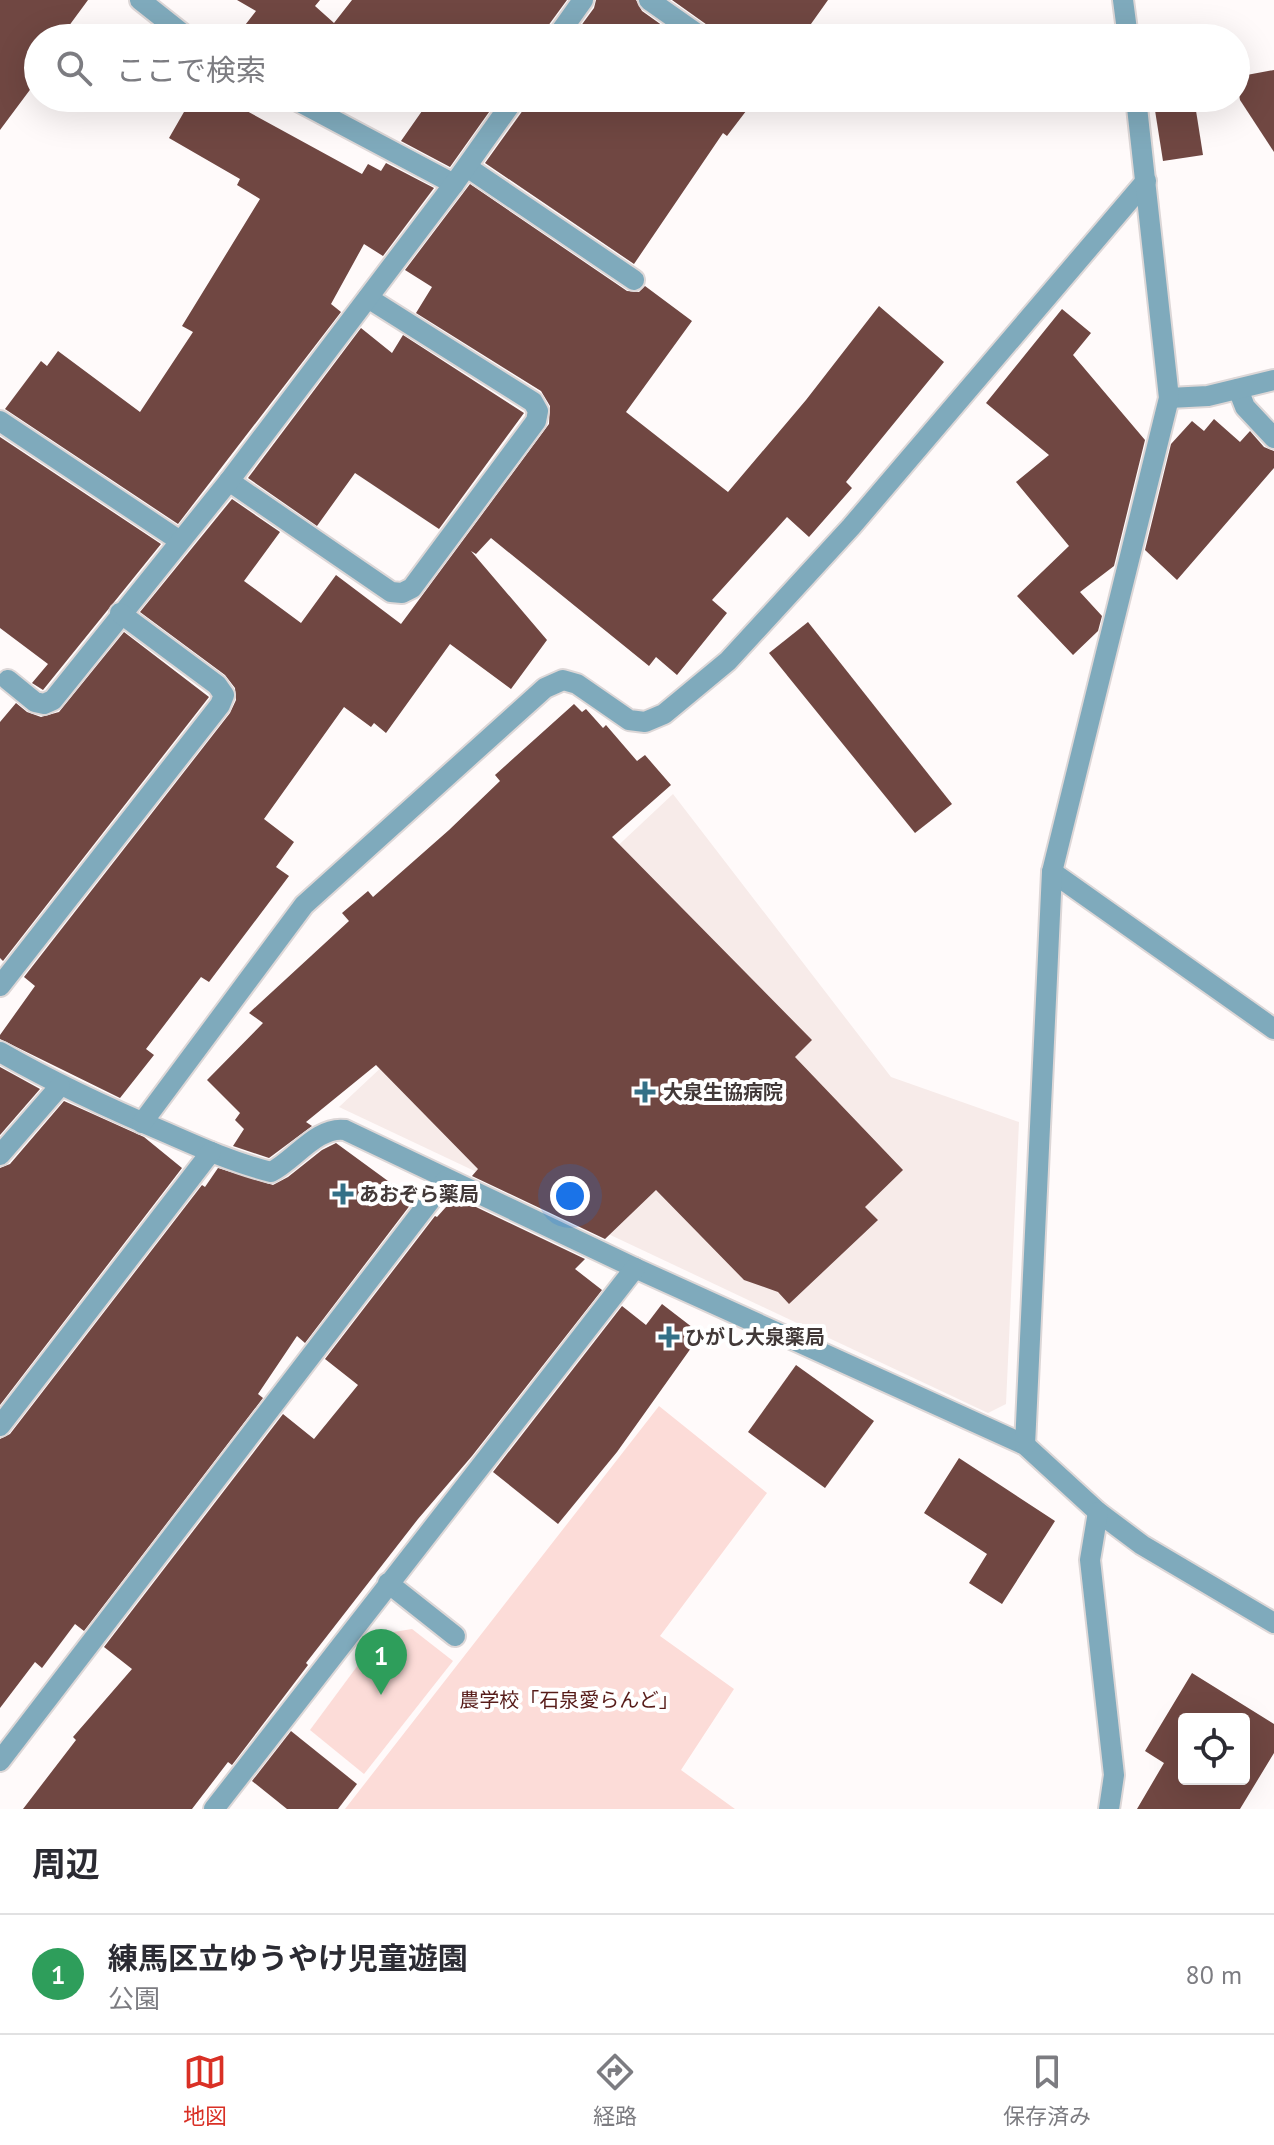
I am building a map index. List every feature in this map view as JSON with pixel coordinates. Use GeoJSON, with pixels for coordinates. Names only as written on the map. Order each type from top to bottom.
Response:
{"type":"FeatureCollection","features":[{"type":"Feature","properties":{"kind":"street"},"geometry":{"type":"LineString","coordinates":[[140,0],[170,24]]}},
{"type":"Feature","properties":{"kind":"street"},"geometry":{"type":"LineString","coordinates":[[566,24],[583,0]]}},
{"type":"Feature","properties":{"kind":"street"},"geometry":{"type":"LineString","coordinates":[[649,0],[683,24]]}},
{"type":"Feature","properties":{"kind":"street"},"geometry":{"type":"LineString","coordinates":[[1123,0],[1126,24]]}},
{"type":"Feature","properties":{"kind":"street"},"geometry":{"type":"LineString","coordinates":[[318,112],[454,184]]}},
{"type":"Feature","properties":{"kind":"street"},"geometry":{"type":"LineString","coordinates":[[3,681],[35,702],[44,704],[53,700],[229,481],[505,112]]}},
{"type":"Feature","properties":{"kind":"street"},"geometry":{"type":"LineString","coordinates":[[1025,1445],[1052,872],[1169,398],[1138,112]]}},
{"type":"Feature","properties":{"kind":"street"},"geometry":{"type":"LineString","coordinates":[[467,167],[634,280]]}},
{"type":"Feature","properties":{"kind":"street"},"geometry":{"type":"LineString","coordinates":[[142,1123],[304,905],[545,688],[563,680],[577,684],[629,720],[645,722],[664,714],[728,661],[851,527],[1146,181]]}},
{"type":"Feature","properties":{"kind":"street"},"geometry":{"type":"LineString","coordinates":[[229,481],[391,592],[402,593],[412,588],[536,421],[538,411],[533,402],[368,298]]}},
{"type":"Feature","properties":{"kind":"street"},"geometry":{"type":"LineString","coordinates":[[1169,398],[1208,396],[1274,380]]}},
{"type":"Feature","properties":{"kind":"street"},"geometry":{"type":"LineString","coordinates":[[1238,389],[1245,407],[1274,438]]}},
{"type":"Feature","properties":{"kind":"street"},"geometry":{"type":"LineString","coordinates":[[0,421],[180,541]]}},
{"type":"Feature","properties":{"kind":"street"},"geometry":{"type":"LineString","coordinates":[[0,986],[220,705],[224,695],[217,685],[120,613]]}},
{"type":"Feature","properties":{"kind":"street"},"geometry":{"type":"LineString","coordinates":[[1052,872],[1274,1029]]}},
{"type":"Feature","properties":{"kind":"street"},"geometry":{"type":"LineString","coordinates":[[0,1052],[60,1086],[142,1123],[211,1152],[271,1172],[284,1166],[325,1132],[345,1130],[635,1268],[1025,1445],[1098,1512],[1142,1545],[1274,1623]]}},
{"type":"Feature","properties":{"kind":"street"},"geometry":{"type":"LineString","coordinates":[[0,1155],[60,1086]]}},
{"type":"Feature","properties":{"kind":"street"},"geometry":{"type":"LineString","coordinates":[[0,1426],[211,1152]]}},
{"type":"Feature","properties":{"kind":"street"},"geometry":{"type":"LineString","coordinates":[[0,1761],[446,1180]]}},
{"type":"Feature","properties":{"kind":"street"},"geometry":{"type":"LineString","coordinates":[[214,1809],[635,1268]]}},
{"type":"Feature","properties":{"kind":"street"},"geometry":{"type":"LineString","coordinates":[[1098,1512],[1090,1560],[1114,1775],[1109,1809]]}},
{"type":"Feature","properties":{"kind":"street"},"geometry":{"type":"LineString","coordinates":[[388,1583],[455,1636]]}},
{"type":"Feature","properties":{"kind":"shaded area","name":"大泉生協病院"},"geometry":{"type":"Polygon","coordinates":[[[673,794],[891,1077],[1019,1122],[1006,1404],[988,1413],[339,1107],[673,794]]]}},
{"type":"Feature","properties":{"kind":"green space","name":"農学校「石泉愛らんど」"},"geometry":{"type":"Polygon","coordinates":[[[659,1406],[767,1493],[660,1636],[734,1689],[681,1770],[735,1809],[345,1809],[659,1406]]]}},
{"type":"Feature","properties":{"kind":"green space"},"geometry":{"type":"Polygon","coordinates":[[[412,1629],[453,1661],[364,1774],[310,1730],[381,1634],[412,1629]]]}},
{"type":"Feature","properties":{"kind":"building"},"geometry":{"type":"Polygon","coordinates":[[[0,0],[88,0],[70,24],[24,24],[24,98],[0,130],[0,0]]]}},
{"type":"Feature","properties":{"kind":"building"},"geometry":{"type":"Polygon","coordinates":[[[237,0],[320,0],[315,6],[334,23],[352,0],[567,0],[549,24],[246,24],[256,11],[237,0]]]}},
{"type":"Feature","properties":{"kind":"building"},"geometry":{"type":"Polygon","coordinates":[[[596,0],[636,0],[642,11],[660,24],[582,24],[596,0]]]}},
{"type":"Feature","properties":{"kind":"building"},"geometry":{"type":"Polygon","coordinates":[[[672,0],[828,0],[811,24],[706,24],[672,0]]]}},
{"type":"Feature","properties":{"kind":"building"},"geometry":{"type":"Polygon","coordinates":[[[1274,70],[1274,152],[1248,112],[1250,74],[1274,70]]]}},
{"type":"Feature","properties":{"kind":"building"},"geometry":{"type":"Polygon","coordinates":[[[184,112],[249,112],[362,174],[368,164],[381,171],[386,163],[434,188],[383,256],[364,244],[331,304],[341,312],[178,524],[5,409],[41,361],[47,366],[58,351],[140,412],[193,332],[182,326],[260,199],[237,185],[240,179],[169,138],[184,112]]]}},
{"type":"Feature","properties":{"kind":"building"},"geometry":{"type":"Polygon","coordinates":[[[421,112],[489,112],[450,167],[401,141],[421,112]]]}},
{"type":"Feature","properties":{"kind":"building"},"geometry":{"type":"Polygon","coordinates":[[[522,112],[745,112],[727,136],[723,133],[634,264],[485,163],[522,112]]]}},
{"type":"Feature","properties":{"kind":"building"},"geometry":{"type":"Polygon","coordinates":[[[1155,112],[1196,112],[1203,155],[1163,161],[1155,112]]]}},
{"type":"Feature","properties":{"kind":"building"},"geometry":{"type":"Polygon","coordinates":[[[470,184],[627,291],[639,292],[645,286],[692,321],[626,412],[728,492],[806,400],[879,306],[944,362],[846,482],[852,488],[809,537],[787,517],[712,600],[727,613],[677,675],[656,657],[649,666],[491,538],[476,554],[471,551],[547,640],[511,689],[450,644],[386,733],[374,723],[371,727],[344,707],[264,819],[294,842],[276,867],[289,876],[209,982],[201,977],[146,1049],[154,1055],[120,1098],[0,1039],[0,1035],[35,986],[24,977],[230,713],[236,700],[235,688],[225,675],[140,612],[232,499],[280,532],[244,581],[301,623],[336,575],[401,624],[549,424],[550,406],[541,391],[416,313],[432,287],[405,270],[470,184]]]}},
{"type":"Feature","properties":{"kind":"building"},"geometry":{"type":"Polygon","coordinates":[[[1062,309],[1091,333],[1073,355],[1145,440],[1114,566],[1080,592],[1102,616],[1098,631],[1073,655],[1017,596],[1069,546],[1016,482],[1049,455],[986,403],[1062,309]]]}},
{"type":"Feature","properties":{"kind":"building"},"geometry":{"type":"Polygon","coordinates":[[[361,328],[392,353],[403,335],[524,413],[439,529],[355,473],[317,526],[248,478],[361,328]]]}},
{"type":"Feature","properties":{"kind":"building"},"geometry":{"type":"Polygon","coordinates":[[[1214,419],[1240,442],[1250,431],[1264,447],[1274,451],[1274,468],[1177,580],[1145,550],[1171,444],[1192,421],[1204,431],[1214,419]]]}},
{"type":"Feature","properties":{"kind":"building"},"geometry":{"type":"Polygon","coordinates":[[[0,437],[161,544],[43,690],[32,683],[48,664],[0,628],[0,437]]]}},
{"type":"Feature","properties":{"kind":"building"},"geometry":{"type":"Polygon","coordinates":[[[808,622],[952,804],[915,833],[769,653],[808,622]]]}},
{"type":"Feature","properties":{"kind":"building"},"geometry":{"type":"Polygon","coordinates":[[[124,632],[209,697],[3,961],[0,958],[0,722],[16,703],[27,712],[41,717],[59,712],[124,632]]]}},
{"type":"Feature","properties":{"kind":"building","name":"大泉生協病院"},"geometry":{"type":"Polygon","coordinates":[[[574,704],[582,712],[586,709],[603,728],[606,725],[637,761],[645,755],[671,785],[612,837],[812,1040],[795,1057],[903,1170],[865,1207],[878,1220],[789,1304],[778,1292],[744,1280],[656,1190],[605,1239],[472,1176],[478,1169],[376,1065],[306,1122],[312,1126],[269,1158],[233,1146],[244,1129],[235,1120],[240,1113],[207,1080],[263,1023],[249,1013],[349,921],[342,913],[368,891],[373,897],[449,830],[500,781],[495,775],[574,704]]]}},
{"type":"Feature","properties":{"kind":"building"},"geometry":{"type":"Polygon","coordinates":[[[0,1067],[40,1089],[0,1135],[0,1067]]]}},
{"type":"Feature","properties":{"kind":"building"},"geometry":{"type":"Polygon","coordinates":[[[64,1101],[144,1137],[182,1168],[0,1405],[0,1168],[10,1164],[64,1101]]]}},
{"type":"Feature","properties":{"kind":"building"},"geometry":{"type":"Polygon","coordinates":[[[336,1143],[414,1200],[305,1343],[297,1336],[258,1394],[263,1398],[84,1631],[75,1624],[42,1668],[35,1662],[0,1708],[0,1439],[10,1434],[218,1168],[273,1185],[336,1143]]]}},
{"type":"Feature","properties":{"kind":"building"},"geometry":{"type":"Polygon","coordinates":[[[455,1197],[585,1259],[575,1269],[602,1290],[472,1456],[418,1519],[306,1663],[308,1665],[232,1765],[228,1762],[192,1809],[23,1809],[76,1740],[73,1737],[132,1669],[104,1647],[283,1414],[314,1439],[358,1385],[325,1359],[435,1216],[455,1197]]]}},
{"type":"Feature","properties":{"kind":"building"},"geometry":{"type":"Polygon","coordinates":[[[662,1304],[701,1334],[617,1452],[558,1524],[493,1472],[622,1306],[646,1325],[662,1304]]]}},
{"type":"Feature","properties":{"kind":"building"},"geometry":{"type":"Polygon","coordinates":[[[796,1365],[874,1421],[825,1488],[748,1432],[796,1365]]]}},
{"type":"Feature","properties":{"kind":"building"},"geometry":{"type":"Polygon","coordinates":[[[959,1458],[1055,1521],[1002,1604],[969,1583],[987,1554],[924,1513],[959,1458]]]}},
{"type":"Feature","properties":{"kind":"building"},"geometry":{"type":"Polygon","coordinates":[[[1192,1673],[1274,1724],[1274,1753],[1240,1809],[1137,1809],[1164,1763],[1145,1751],[1192,1673]]]}},
{"type":"Feature","properties":{"kind":"building"},"geometry":{"type":"Polygon","coordinates":[[[291,1731],[357,1784],[338,1809],[287,1809],[252,1781],[291,1731]]]}},
{"type":"Feature","properties":{"kind":"place","name":"大泉生協病院"},"geometry":{"type":"Point","coordinates":[645,1092]}},
{"type":"Feature","properties":{"kind":"place","name":"あおぞら薬局"},"geometry":{"type":"Point","coordinates":[343,1194]}},
{"type":"Feature","properties":{"kind":"place","name":"ひがし大泉薬局"},"geometry":{"type":"Point","coordinates":[669,1337]}},
{"type":"Feature","properties":{"kind":"place","name":"練馬区立ゆうやけ児童遊園"},"geometry":{"type":"Point","coordinates":[381,1695]}}]}
